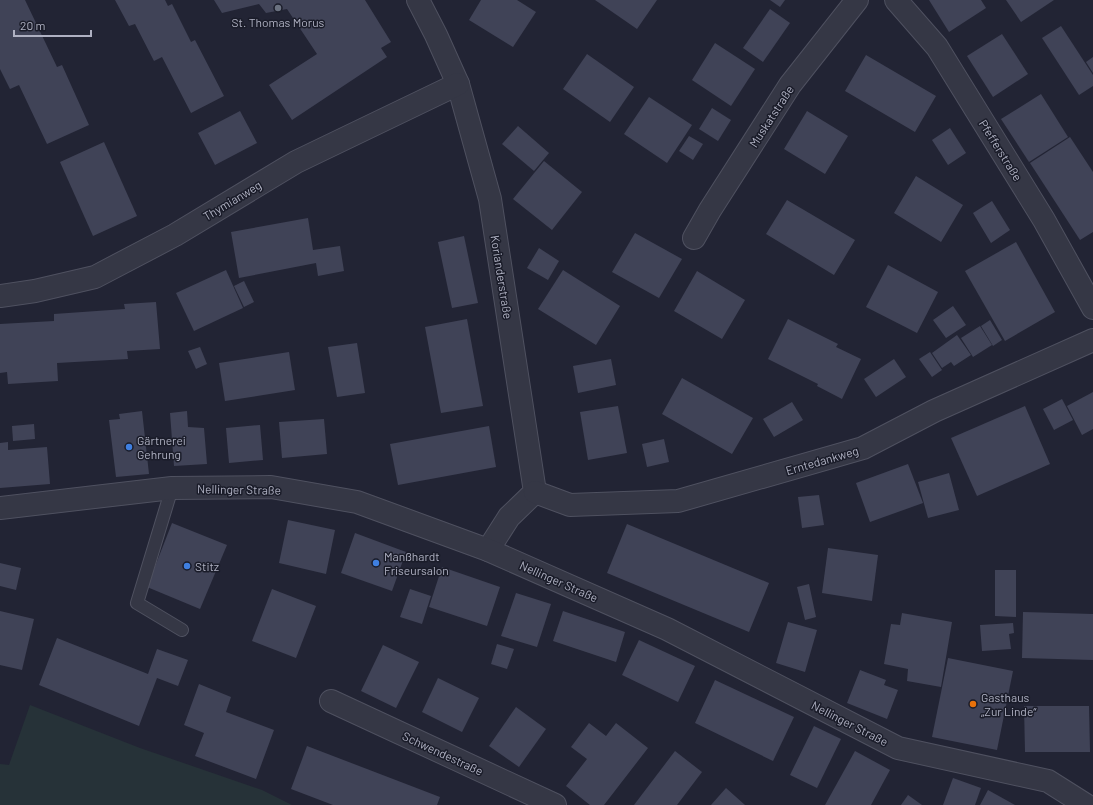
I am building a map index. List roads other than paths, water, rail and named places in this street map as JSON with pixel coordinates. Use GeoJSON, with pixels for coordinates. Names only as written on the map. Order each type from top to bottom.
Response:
{"type":"FeatureCollection","features":[{"type":"Feature","properties":{"kind":"street","name":"Korianderstraße"},"geometry":{"type":"LineString","coordinates":[[418,0],[436,35],[458,84],[490,199],[535,492]]}},
{"type":"Feature","properties":{"kind":"street","name":"Muskatstraße"},"geometry":{"type":"LineString","coordinates":[[694,238],[710,210],[790,85],[857,0]]}},
{"type":"Feature","properties":{"kind":"street","name":"Pfefferstraße"},"geometry":{"type":"LineString","coordinates":[[896,0],[936,47],[1044,220],[1093,308]]}},
{"type":"Feature","properties":{"kind":"street","name":"Thymianweg"},"geometry":{"type":"LineString","coordinates":[[0,296],[35,291],[95,277],[175,234],[296,162],[458,84]]}},
{"type":"Feature","properties":{"kind":"street","name":"Erntedankweg"},"geometry":{"type":"LineString","coordinates":[[535,492],[570,505],[678,501],[863,448],[934,411],[1093,340]]}},
{"type":"Feature","properties":{"kind":"street","name":"Nellinger Straße"},"geometry":{"type":"LineString","coordinates":[[0,508],[172,488],[271,487],[357,502],[488,550],[667,629],[898,748],[1048,781],[1086,805]]}},
{"type":"Feature","properties":{"kind":"street"},"geometry":{"type":"LineString","coordinates":[[488,550],[509,517],[535,492]]}},
{"type":"Feature","properties":{"kind":"street","name":"Schwendestraße"},"geometry":{"type":"LineString","coordinates":[[331,701],[555,805]]}},
{"type":"Feature","properties":{"kind":"lane"},"geometry":{"type":"LineString","coordinates":[[172,488],[137,603],[182,630]]}},
{"type":"Feature","properties":{"kind":"place","name":"St. Thomas Morus"},"geometry":{"type":"Point","coordinates":[278,8]}},
{"type":"Feature","properties":{"kind":"place","name":"Gärtnerei Gehrung"},"geometry":{"type":"Point","coordinates":[129,447]}},
{"type":"Feature","properties":{"kind":"place","name":"Manßhardt Friseursalon"},"geometry":{"type":"Point","coordinates":[376,563]}},
{"type":"Feature","properties":{"kind":"place","name":"Stitz"},"geometry":{"type":"Point","coordinates":[187,566]}},
{"type":"Feature","properties":{"kind":"place","name":"Gasthaus „Zur Linde“"},"geometry":{"type":"Point","coordinates":[973,704]}}]}
